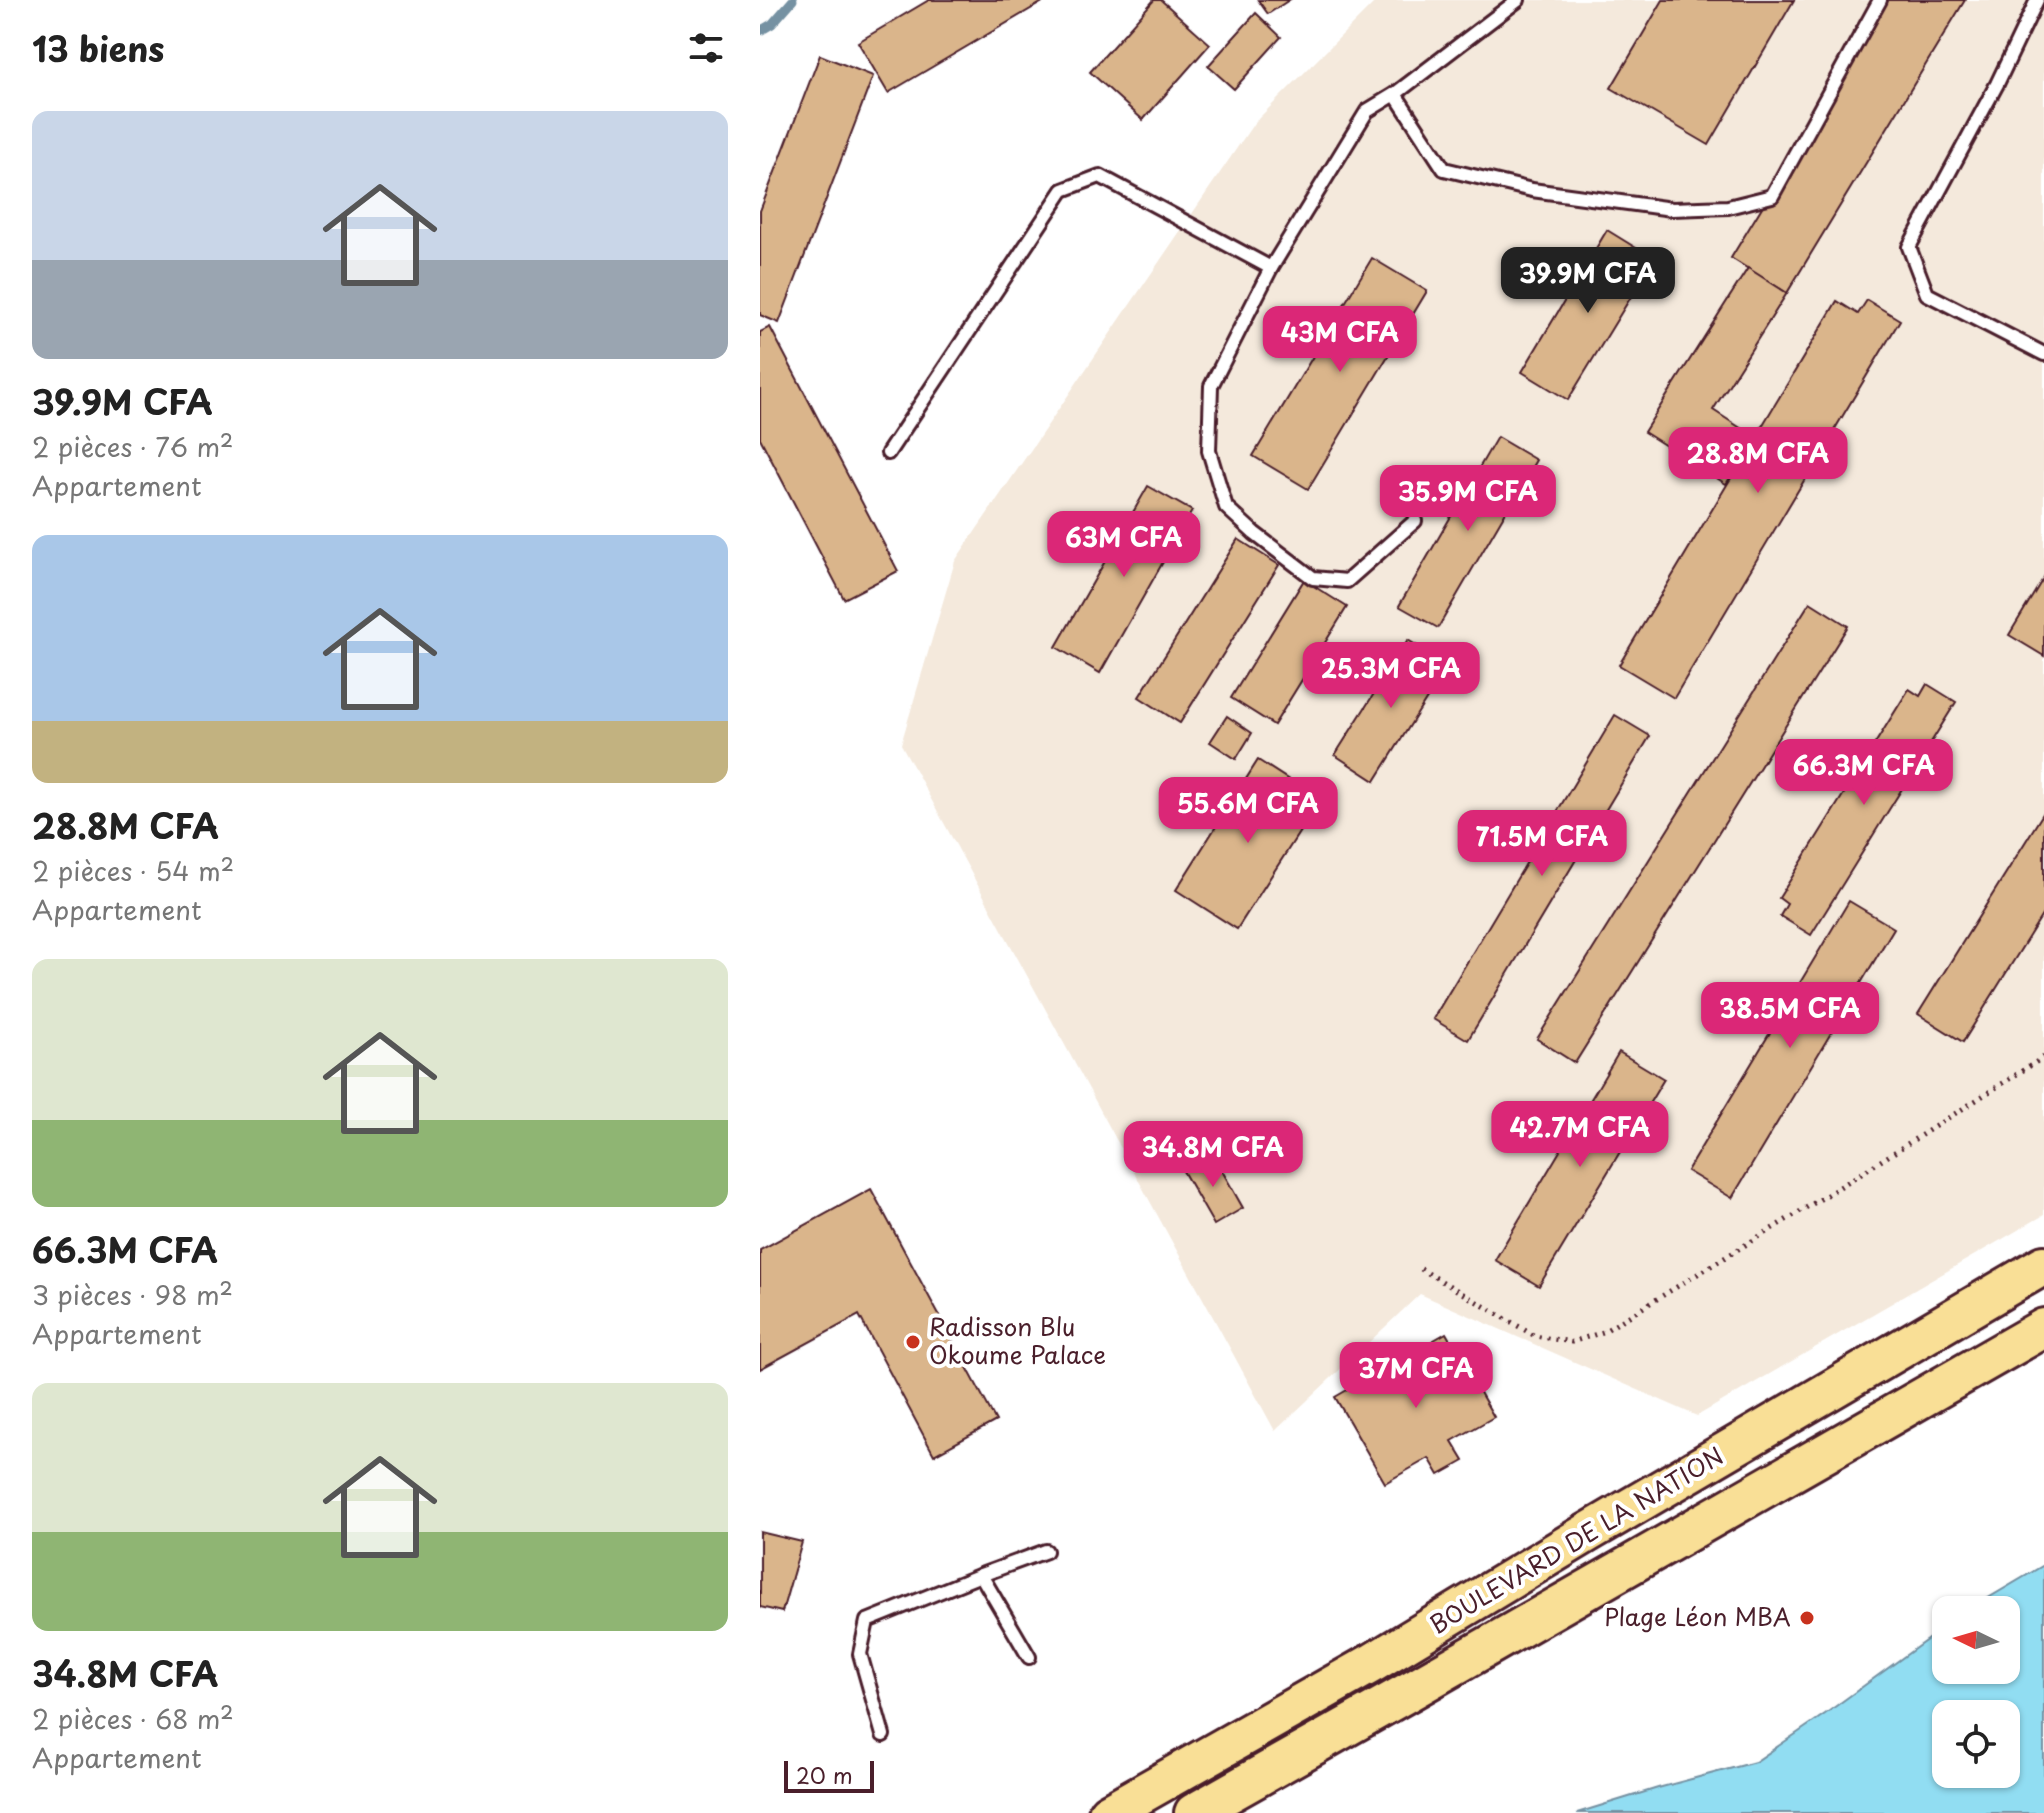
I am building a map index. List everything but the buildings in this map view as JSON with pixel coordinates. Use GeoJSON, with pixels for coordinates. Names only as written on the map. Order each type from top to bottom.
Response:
{"type":"FeatureCollection","features":[{"type":"Feature","properties":{"kind":"main road","name":"BOULEVARD DE LA NATION"},"geometry":{"type":"LineString","coordinates":[[1108,1813],[1374,1662],[2044,1265]]}},
{"type":"Feature","properties":{"kind":"main road","name":"BOULEVARD DE LA NATION"},"geometry":{"type":"LineString","coordinates":[[1194,1813],[2044,1328]]}},
{"type":"Feature","properties":{"kind":"lane"},"geometry":{"type":"LineString","coordinates":[[1415,521],[1347,581],[1313,578],[1254,533],[1226,507],[1209,451],[1211,386],[1271,268],[1367,111],[1395,94],[1518,0]]}},
{"type":"Feature","properties":{"kind":"lane"},"geometry":{"type":"LineString","coordinates":[[1395,94],[1444,169],[1532,190],[1672,209],[1728,207],[1772,196],[1880,0]]}},
{"type":"Feature","properties":{"kind":"lane"},"geometry":{"type":"LineString","coordinates":[[2037,0],[1997,84],[1909,247],[1927,294],[2044,354]]}},
{"type":"Feature","properties":{"kind":"lane"},"geometry":{"type":"LineString","coordinates":[[888,453],[1063,190],[1100,176],[1271,268]]}},
{"type":"Feature","properties":{"kind":"lane"},"geometry":{"type":"LineString","coordinates":[[883,1735],[860,1654],[867,1621],[1046,1551]]}},
{"type":"Feature","properties":{"kind":"lane"},"geometry":{"type":"LineString","coordinates":[[981,1575],[1029,1657]]}},
{"type":"Feature","properties":{"kind":"path"},"geometry":{"type":"LineString","coordinates":[[1421,1269],[1535,1336],[1572,1342],[1603,1332],[2044,1057]]}},
{"type":"Feature","properties":{"kind":"shaded area"},"geometry":{"type":"Polygon","coordinates":[[[1377,0],[2044,0],[2044,1215],[1697,1416],[1420,1294],[1275,1431],[901,744],[955,561],[1254,123],[1377,0]]]}},
{"type":"Feature","properties":{"kind":"water"},"geometry":{"type":"Polygon","coordinates":[[[2044,1565],[2044,1813],[1577,1813],[1755,1762],[1932,1636],[1932,1684],[2020,1684],[2020,1596],[1992,1596],[2044,1565]]]}},
{"type":"Feature","properties":{"kind":"waterway"},"geometry":{"type":"LineString","coordinates":[[760,31],[772,24],[793,0]]}},
{"type":"Feature","properties":{"kind":"place","name":"Radisson Blu Okoume Palace"},"geometry":{"type":"Point","coordinates":[913,1342]}},
{"type":"Feature","properties":{"kind":"place","name":"Plage Léon MBA"},"geometry":{"type":"Point","coordinates":[1807,1618]}}]}
